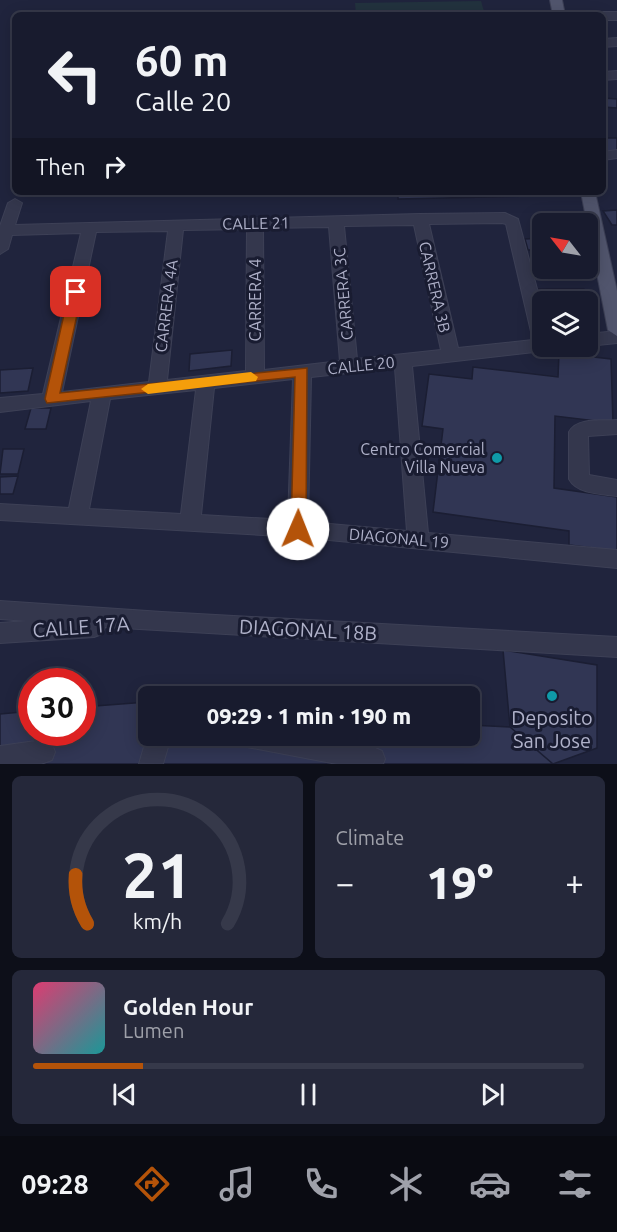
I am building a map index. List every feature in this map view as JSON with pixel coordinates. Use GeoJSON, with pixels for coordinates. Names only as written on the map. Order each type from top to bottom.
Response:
{"type":"FeatureCollection","features":[{"type":"Feature","properties":{"kind":"main road"},"geometry":{"type":"LineString","coordinates":[[589,195],[612,290],[617,330]]}},
{"type":"Feature","properties":{"kind":"street"},"geometry":{"type":"LineString","coordinates":[[0,249],[15,202]]}},
{"type":"Feature","properties":{"kind":"street","name":"CALLE 21"},"geometry":{"type":"LineString","coordinates":[[7,230],[505,218],[513,222],[532,300]]}},
{"type":"Feature","properties":{"kind":"street","name":"CARRERA 3B"},"geometry":{"type":"LineString","coordinates":[[420,219],[451,355]]}},
{"type":"Feature","properties":{"kind":"street","name":"CARRERA 3C"},"geometry":{"type":"LineString","coordinates":[[336,221],[349,366]]}},
{"type":"Feature","properties":{"kind":"street","name":"CARRERA 4"},"geometry":{"type":"LineString","coordinates":[[255,223],[255,377]]}},
{"type":"Feature","properties":{"kind":"street","name":"CARRERA 4A"},"geometry":{"type":"LineString","coordinates":[[157,388],[176,225]]}},
{"type":"Feature","properties":{"kind":"street"},"geometry":{"type":"LineString","coordinates":[[51,399],[90,227]]}},
{"type":"Feature","properties":{"kind":"street"},"geometry":{"type":"LineString","coordinates":[[598,339],[617,337]]}},
{"type":"Feature","properties":{"kind":"street","name":"CALLE 20"},"geometry":{"type":"LineString","coordinates":[[0,405],[532,346]]}},
{"type":"Feature","properties":{"kind":"street"},"geometry":{"type":"LineString","coordinates":[[403,361],[418,539]]}},
{"type":"Feature","properties":{"kind":"street"},"geometry":{"type":"LineString","coordinates":[[298,529],[302,372]]}},
{"type":"Feature","properties":{"kind":"street"},"geometry":{"type":"LineString","coordinates":[[190,524],[206,382]]}},
{"type":"Feature","properties":{"kind":"street"},"geometry":{"type":"LineString","coordinates":[[77,517],[102,394]]}},
{"type":"Feature","properties":{"kind":"street"},"geometry":{"type":"LineString","coordinates":[[617,427],[587,428],[578,432],[579,479],[588,484],[617,488]]}},
{"type":"Feature","properties":{"kind":"street","name":"DIAGONAL 19"},"geometry":{"type":"LineString","coordinates":[[0,512],[298,529],[617,559]]}},
{"type":"Feature","properties":{"kind":"street","name":"DIAGONAL 18B"},"geometry":{"type":"LineString","coordinates":[[0,610],[162,622],[617,647]]}},
{"type":"Feature","properties":{"kind":"street","name":"CALLE 17A"},"geometry":{"type":"LineString","coordinates":[[0,633],[162,622]]}},
{"type":"Feature","properties":{"kind":"street"},"geometry":{"type":"LineString","coordinates":[[151,764],[156,746]]}},
{"type":"Feature","properties":{"kind":"street"},"geometry":{"type":"LineString","coordinates":[[302,746],[372,759]]}},
{"type":"Feature","properties":{"kind":"street"},"geometry":{"type":"LineString","coordinates":[[0,758],[43,752]]}},
{"type":"Feature","properties":{"kind":"shaded area"},"geometry":{"type":"Polygon","coordinates":[[[481,1],[484,12],[356,12],[355,3],[481,1]]]}},
{"type":"Feature","properties":{"kind":"building"},"geometry":{"type":"Polygon","coordinates":[[[606,98],[617,99],[617,108],[606,107],[606,98]]]}},
{"type":"Feature","properties":{"kind":"building"},"geometry":{"type":"Polygon","coordinates":[[[606,138],[617,138],[617,152],[606,154],[606,138]]]}},
{"type":"Feature","properties":{"kind":"building"},"geometry":{"type":"Polygon","coordinates":[[[398,195],[532,196],[398,199],[398,195]]]}},
{"type":"Feature","properties":{"kind":"building"},"geometry":{"type":"Polygon","coordinates":[[[617,210],[617,225],[612,225],[603,211],[617,210]]]}},
{"type":"Feature","properties":{"kind":"building"},"geometry":{"type":"Polygon","coordinates":[[[525,239],[532,239],[532,250],[528,250],[525,239]]]}},
{"type":"Feature","properties":{"kind":"building"},"geometry":{"type":"Polygon","coordinates":[[[537,289],[584,289],[585,291],[538,291],[537,289]]]}},
{"type":"Feature","properties":{"kind":"building"},"geometry":{"type":"Polygon","coordinates":[[[232,350],[231,366],[189,371],[190,354],[232,350]]]}},
{"type":"Feature","properties":{"kind":"building","name":"Centro Comercial Villa Nueva"},"geometry":{"type":"Polygon","coordinates":[[[559,357],[611,359],[613,423],[555,416],[554,488],[617,497],[617,551],[569,545],[569,531],[433,512],[443,429],[422,426],[429,374],[472,379],[473,367],[558,377],[559,357]]]}},
{"type":"Feature","properties":{"kind":"building"},"geometry":{"type":"Polygon","coordinates":[[[33,368],[28,391],[0,393],[0,370],[33,368]]]}},
{"type":"Feature","properties":{"kind":"building"},"geometry":{"type":"Polygon","coordinates":[[[31,408],[51,408],[46,429],[25,429],[31,408]]]}},
{"type":"Feature","properties":{"kind":"building"},"geometry":{"type":"Polygon","coordinates":[[[3,449],[24,449],[18,474],[0,474],[3,449]]]}},
{"type":"Feature","properties":{"kind":"building"},"geometry":{"type":"Polygon","coordinates":[[[18,476],[13,494],[0,494],[0,477],[18,476]]]}},
{"type":"Feature","properties":{"kind":"building","name":"Deposito San Jose"},"geometry":{"type":"Polygon","coordinates":[[[503,650],[597,665],[597,748],[553,764],[510,727],[503,650]]]}},
{"type":"Feature","properties":{"kind":"building"},"geometry":{"type":"Polygon","coordinates":[[[138,703],[138,746],[480,746],[480,726],[510,727],[553,764],[0,764],[0,714],[18,712],[18,746],[96,746],[96,706],[138,703]]]}},
{"type":"Feature","properties":{"kind":"slow traffic"},"geometry":{"type":"LineString","coordinates":[[148,389],[251,377]]}},
{"type":"Feature","properties":{"kind":"place","name":"Centro Comercial Villa Nueva"},"geometry":{"type":"Point","coordinates":[497,458]}},
{"type":"Feature","properties":{"kind":"place","name":"Deposito San Jose"},"geometry":{"type":"Point","coordinates":[552,696]}},
{"type":"Feature","properties":{"kind":"route"},"geometry":{"type":"LineString","coordinates":[[76,292],[51,399],[302,372],[298,529]]}}]}
